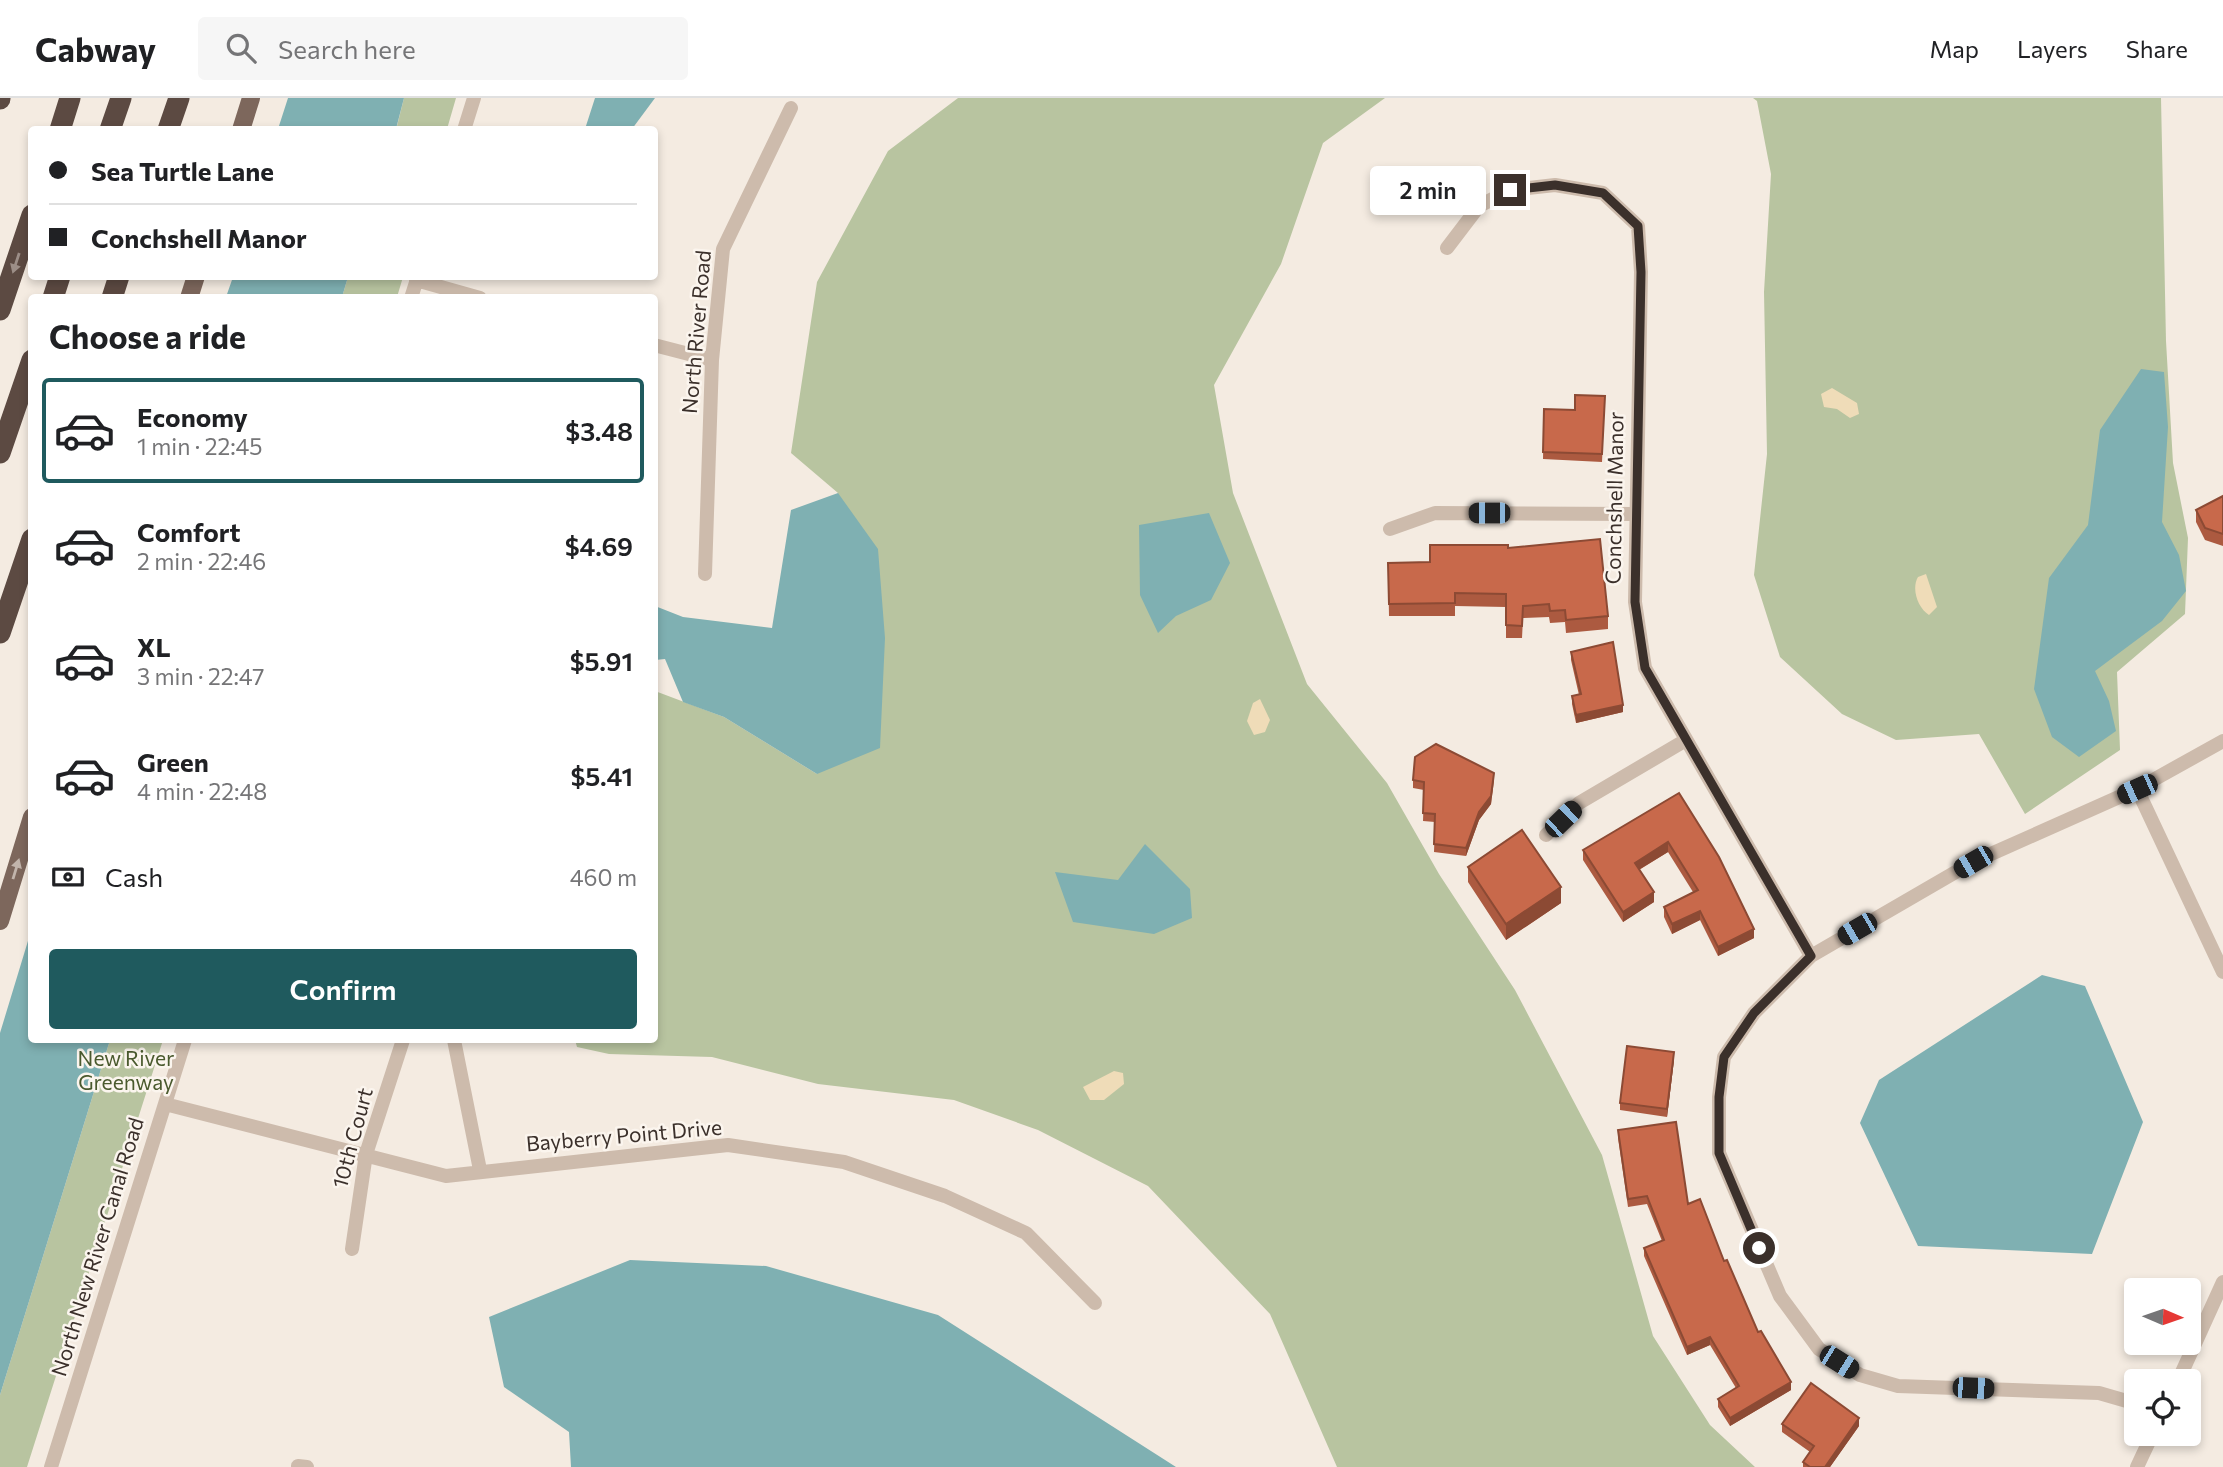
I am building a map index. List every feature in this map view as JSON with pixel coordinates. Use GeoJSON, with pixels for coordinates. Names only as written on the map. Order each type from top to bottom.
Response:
{"type":"FeatureCollection","features":[{"type":"Feature","properties":{"kind":"highway"},"geometry":{"type":"LineString","coordinates":[[61,126],[70,98]]}},
{"type":"Feature","properties":{"kind":"highway"},"geometry":{"type":"LineString","coordinates":[[111,126],[121,98]]}},
{"type":"Feature","properties":{"kind":"highway"},"geometry":{"type":"LineString","coordinates":[[169,126],[179,98]]}},
{"type":"Feature","properties":{"kind":"highway"},"geometry":{"type":"LineString","coordinates":[[0,310],[28,227]]}},
{"type":"Feature","properties":{"kind":"highway"},"geometry":{"type":"LineString","coordinates":[[0,453],[28,372]]}},
{"type":"Feature","properties":{"kind":"highway"},"geometry":{"type":"LineString","coordinates":[[0,633],[28,551]]}},
{"type":"Feature","properties":{"kind":"main road"},"geometry":{"type":"LineString","coordinates":[[243,126],[251,98]]}},
{"type":"Feature","properties":{"kind":"main road"},"geometry":{"type":"LineString","coordinates":[[0,921],[28,830]]}},
{"type":"Feature","properties":{"kind":"street"},"geometry":{"type":"LineString","coordinates":[[465,126],[474,98]]}},
{"type":"Feature","properties":{"kind":"street","name":"North River Road"},"geometry":{"type":"LineString","coordinates":[[705,574],[712,360],[723,249],[791,108]]}},
{"type":"Feature","properties":{"kind":"street","name":"Conchshell Manor"},"geometry":{"type":"LineString","coordinates":[[1447,248],[1479,206],[1510,190],[1555,185],[1603,193],[1638,226],[1641,272],[1635,602],[1645,668],[1811,956]]}},
{"type":"Feature","properties":{"kind":"street"},"geometry":{"type":"LineString","coordinates":[[423,280],[467,294]]}},
{"type":"Feature","properties":{"kind":"street"},"geometry":{"type":"LineString","coordinates":[[658,346],[712,360]]}},
{"type":"Feature","properties":{"kind":"street"},"geometry":{"type":"LineString","coordinates":[[1390,529],[1435,513],[1635,514]]}},
{"type":"Feature","properties":{"kind":"street"},"geometry":{"type":"LineString","coordinates":[[1546,835],[1579,803],[1686,740]]}},
{"type":"Feature","properties":{"kind":"street"},"geometry":{"type":"LineString","coordinates":[[2124,1400],[2099,1393],[1898,1385],[1860,1375],[1819,1349],[1780,1296],[1719,1153],[1719,1097],[1724,1057],[1754,1013],[1811,956],[1973,862],[2137,789],[2223,741]]}},
{"type":"Feature","properties":{"kind":"street"},"geometry":{"type":"LineString","coordinates":[[2137,789],[2223,972]]}},
{"type":"Feature","properties":{"kind":"street","name":"North New River Canal Road"},"geometry":{"type":"LineString","coordinates":[[51,1467],[184,1043]]}},
{"type":"Feature","properties":{"kind":"street","name":"10th Court"},"geometry":{"type":"LineString","coordinates":[[352,1249],[366,1154],[402,1043]]}},
{"type":"Feature","properties":{"kind":"street"},"geometry":{"type":"LineString","coordinates":[[455,1043],[480,1170]]}},
{"type":"Feature","properties":{"kind":"street","name":"Bayberry Point Drive"},"geometry":{"type":"LineString","coordinates":[[164,1104],[446,1175],[728,1145],[844,1163],[945,1196],[1026,1233],[1095,1303]]}},
{"type":"Feature","properties":{"kind":"street"},"geometry":{"type":"LineString","coordinates":[[2183,1369],[2223,1282]]}},
{"type":"Feature","properties":{"kind":"street"},"geometry":{"type":"LineString","coordinates":[[2137,1467],[2147,1446]]}},
{"type":"Feature","properties":{"kind":"street"},"geometry":{"type":"LineString","coordinates":[[298,1466],[307,1467]]}},
{"type":"Feature","properties":{"kind":"green space"},"geometry":{"type":"Polygon","coordinates":[[[404,98],[456,98],[448,126],[397,126],[404,98]]]}},
{"type":"Feature","properties":{"kind":"green space"},"geometry":{"type":"Polygon","coordinates":[[[958,98],[1385,98],[1323,143],[1281,264],[1214,385],[1233,493],[1307,684],[1387,783],[1439,874],[1515,990],[1602,1155],[1653,1336],[1710,1425],[1755,1467],[1337,1467],[1270,1314],[1148,1186],[1038,1130],[954,1100],[818,1084],[712,1057],[609,1054],[577,1047],[576,1043],[658,1043],[658,692],[724,717],[817,774],[838,493],[791,453],[817,282],[888,151],[958,98]]]}},
{"type":"Feature","properties":{"kind":"green space"},"geometry":{"type":"Polygon","coordinates":[[[1753,98],[2161,98],[2166,341],[2173,463],[2188,538],[2185,614],[2117,672],[2120,750],[2025,814],[1979,734],[1896,740],[1842,714],[1780,657],[1754,575],[1767,454],[1764,292],[1771,174],[1757,101],[1753,98]]]}},
{"type":"Feature","properties":{"kind":"green space"},"geometry":{"type":"Polygon","coordinates":[[[347,280],[402,280],[398,294],[343,294],[347,280]]]}},
{"type":"Feature","properties":{"kind":"green space","name":"New River Greenway"},"geometry":{"type":"Polygon","coordinates":[[[109,1043],[162,1043],[27,1467],[0,1467],[0,1395],[109,1043]]]}},
{"type":"Feature","properties":{"kind":"sand"},"geometry":{"type":"Polygon","coordinates":[[[1832,388],[1857,403],[1859,414],[1850,418],[1837,409],[1824,407],[1821,394],[1832,388]]]}},
{"type":"Feature","properties":{"kind":"sand"},"geometry":{"type":"Polygon","coordinates":[[[1926,574],[1937,607],[1929,615],[1917,598],[1915,587],[1918,577],[1926,574]]]}},
{"type":"Feature","properties":{"kind":"sand"},"geometry":{"type":"Polygon","coordinates":[[[1260,699],[1270,720],[1265,732],[1254,735],[1247,721],[1253,703],[1260,699]]]}},
{"type":"Feature","properties":{"kind":"sand"},"geometry":{"type":"Polygon","coordinates":[[[1114,1071],[1123,1073],[1124,1084],[1104,1100],[1090,1100],[1083,1087],[1114,1071]]]}},
{"type":"Feature","properties":{"kind":"water"},"geometry":{"type":"Polygon","coordinates":[[[288,98],[404,98],[397,126],[279,126],[288,98]]]}},
{"type":"Feature","properties":{"kind":"water"},"geometry":{"type":"Polygon","coordinates":[[[595,98],[655,98],[634,126],[586,126],[595,98]]]}},
{"type":"Feature","properties":{"kind":"water"},"geometry":{"type":"Polygon","coordinates":[[[232,280],[347,280],[343,294],[227,294],[232,280]]]}},
{"type":"Feature","properties":{"kind":"water"},"geometry":{"type":"Polygon","coordinates":[[[2141,369],[2164,372],[2168,427],[2162,522],[2179,555],[2186,591],[2162,621],[2095,671],[2109,701],[2116,731],[2079,757],[2052,737],[2034,689],[2049,578],[2088,525],[2100,430],[2141,369]]]}},
{"type":"Feature","properties":{"kind":"water"},"geometry":{"type":"Polygon","coordinates":[[[838,493],[878,549],[885,638],[880,748],[817,774],[724,717],[683,702],[665,659],[658,660],[658,607],[683,617],[772,628],[791,510],[838,493]]]}},
{"type":"Feature","properties":{"kind":"water"},"geometry":{"type":"Polygon","coordinates":[[[1209,513],[1230,563],[1211,600],[1176,616],[1158,633],[1140,595],[1139,525],[1209,513]]]}},
{"type":"Feature","properties":{"kind":"water"},"geometry":{"type":"Polygon","coordinates":[[[1145,844],[1190,889],[1192,918],[1154,934],[1073,922],[1055,872],[1118,880],[1145,844]]]}},
{"type":"Feature","properties":{"kind":"water"},"geometry":{"type":"Polygon","coordinates":[[[28,941],[28,1043],[109,1043],[0,1395],[0,1033],[28,941]]]}},
{"type":"Feature","properties":{"kind":"water"},"geometry":{"type":"Polygon","coordinates":[[[2042,975],[2085,986],[2143,1122],[2092,1254],[1918,1246],[1860,1123],[1879,1080],[2042,975]]]}},
{"type":"Feature","properties":{"kind":"water"},"geometry":{"type":"Polygon","coordinates":[[[630,1260],[766,1266],[938,1315],[1176,1467],[571,1467],[569,1432],[504,1387],[489,1317],[630,1260]]]}},
{"type":"Feature","properties":{"kind":"building"},"geometry":{"type":"Polygon","coordinates":[[[1575,395],[1605,396],[1602,454],[1543,452],[1544,409],[1575,410],[1575,395]]]}},
{"type":"Feature","properties":{"kind":"building"},"geometry":{"type":"Polygon","coordinates":[[[2223,496],[2223,534],[2205,528],[2196,510],[2223,496]]]}},
{"type":"Feature","properties":{"kind":"building"},"geometry":{"type":"Polygon","coordinates":[[[1600,539],[1608,616],[1566,620],[1565,610],[1550,611],[1549,604],[1523,606],[1522,626],[1506,625],[1506,594],[1455,593],[1455,603],[1389,604],[1388,563],[1430,562],[1430,545],[1508,545],[1508,548],[1600,539]]]}},
{"type":"Feature","properties":{"kind":"building"},"geometry":{"type":"Polygon","coordinates":[[[1613,642],[1623,705],[1576,715],[1572,696],[1581,694],[1571,652],[1613,642]]]}},
{"type":"Feature","properties":{"kind":"building"},"geometry":{"type":"Polygon","coordinates":[[[1436,744],[1494,773],[1491,796],[1479,812],[1466,848],[1434,844],[1435,814],[1423,813],[1424,782],[1413,780],[1415,757],[1436,744]]]}},
{"type":"Feature","properties":{"kind":"building"},"geometry":{"type":"Polygon","coordinates":[[[1679,793],[1719,857],[1754,929],[1718,947],[1700,911],[1672,924],[1664,907],[1698,890],[1668,842],[1635,863],[1654,892],[1623,912],[1583,850],[1679,793]]]}},
{"type":"Feature","properties":{"kind":"building"},"geometry":{"type":"Polygon","coordinates":[[[1522,830],[1561,887],[1506,924],[1468,867],[1522,830]]]}},
{"type":"Feature","properties":{"kind":"building"},"geometry":{"type":"Polygon","coordinates":[[[1627,1046],[1674,1052],[1667,1109],[1620,1103],[1627,1046]]]}},
{"type":"Feature","properties":{"kind":"building"},"geometry":{"type":"Polygon","coordinates":[[[1676,1122],[1688,1204],[1700,1199],[1724,1261],[1727,1260],[1758,1332],[1761,1331],[1791,1382],[1730,1418],[1718,1399],[1739,1386],[1710,1337],[1687,1347],[1644,1248],[1664,1240],[1647,1196],[1628,1199],[1618,1130],[1676,1122]]]}},
{"type":"Feature","properties":{"kind":"building"},"geometry":{"type":"Polygon","coordinates":[[[1811,1383],[1859,1418],[1825,1467],[1810,1467],[1803,1462],[1814,1446],[1782,1424],[1811,1383]]]}},
{"type":"Feature","properties":{"kind":"route"},"geometry":{"type":"LineString","coordinates":[[1510,190],[1555,185],[1603,193],[1638,226],[1641,272],[1635,602],[1645,668],[1811,956],[1754,1013],[1724,1057],[1719,1097],[1719,1153],[1759,1248]]}}]}
